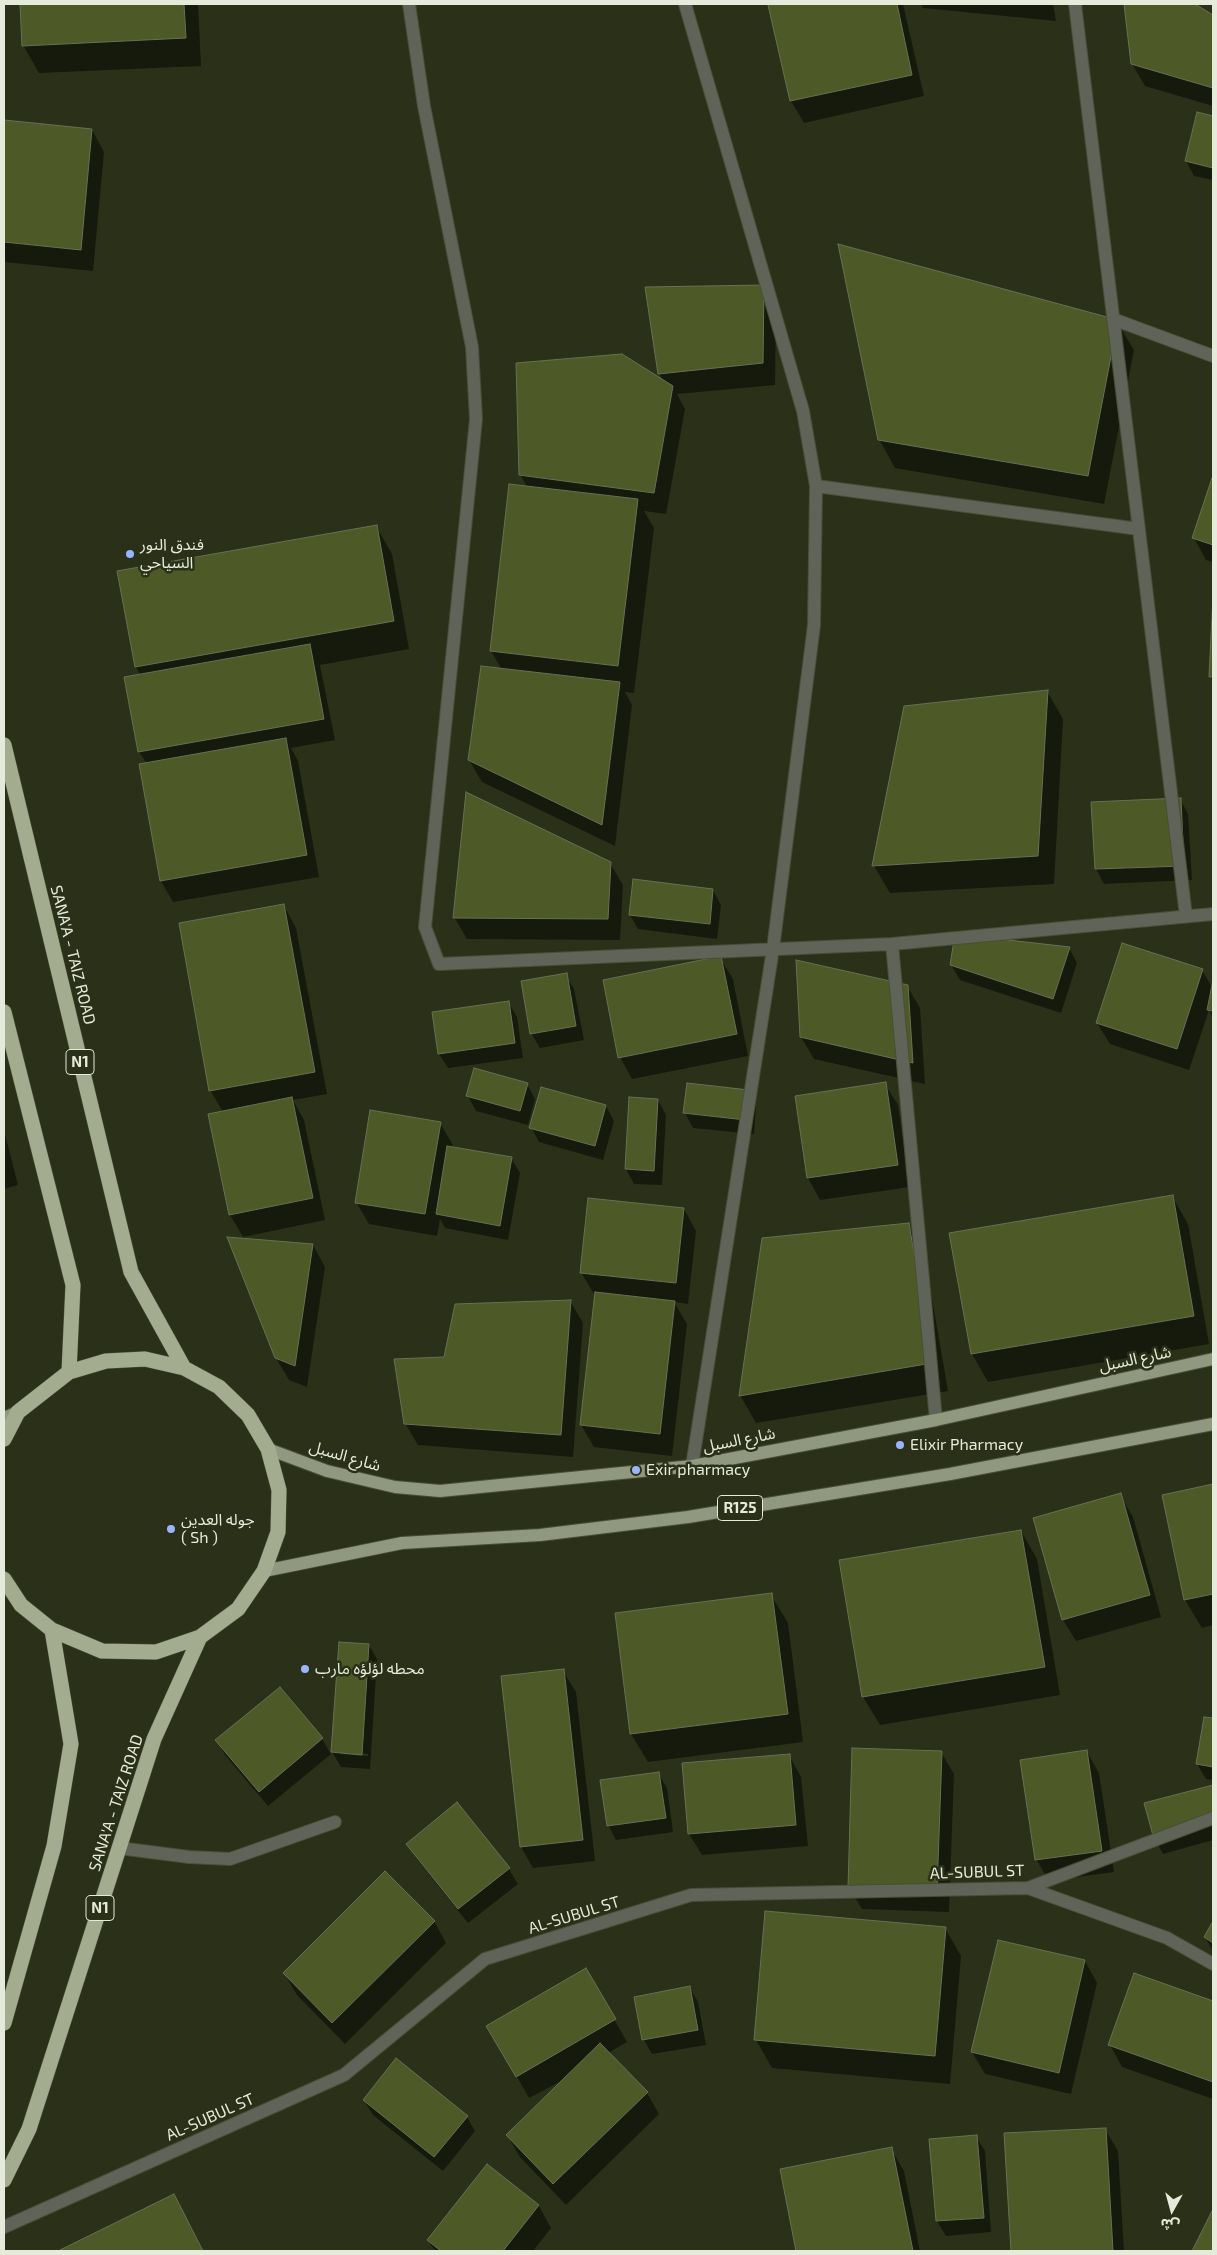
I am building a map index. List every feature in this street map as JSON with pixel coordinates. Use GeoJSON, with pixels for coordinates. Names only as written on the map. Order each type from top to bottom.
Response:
{"type":"FeatureCollection","features":[{"type":"Feature","properties":{"kind":"highway","name":"SANA'A - TAIZ ROAD"},"geometry":{"type":"LineString","coordinates":[[4,744],[131,1272],[184,1368]]}},
{"type":"Feature","properties":{"kind":"highway"},"geometry":{"type":"LineString","coordinates":[[4,1012],[73,1285],[69,1372]]}},
{"type":"Feature","properties":{"kind":"highway"},"geometry":{"type":"LineString","coordinates":[[4,1439],[11,1415],[69,1372],[106,1361],[145,1359],[184,1368],[219,1387],[248,1415],[268,1449],[279,1490],[278,1532],[264,1572],[238,1609],[200,1637],[156,1652],[102,1650],[52,1630],[21,1604],[4,1578]]}},
{"type":"Feature","properties":{"kind":"highway"},"geometry":{"type":"LineString","coordinates":[[4,2023],[54,1846],[71,1744],[52,1630]]}},
{"type":"Feature","properties":{"kind":"highway","name":"SANA'A - TAIZ ROAD"},"geometry":{"type":"LineString","coordinates":[[4,2180],[29,2129],[154,1738],[200,1637]]}},
{"type":"Feature","properties":{"kind":"main road","name":"شارع السبل"},"geometry":{"type":"LineString","coordinates":[[268,1449],[327,1471],[395,1486],[440,1491],[692,1466],[936,1420],[1213,1358]]}},
{"type":"Feature","properties":{"kind":"main road","name":"R125"},"geometry":{"type":"LineString","coordinates":[[264,1572],[402,1543],[540,1536],[688,1517],[950,1474],[1213,1424]]}},
{"type":"Feature","properties":{"kind":"street"},"geometry":{"type":"LineString","coordinates":[[409,4],[424,106],[472,347],[476,419],[425,927],[439,964],[892,944],[1213,914]]}},
{"type":"Feature","properties":{"kind":"street"},"geometry":{"type":"LineString","coordinates":[[685,4],[804,411],[816,486],[814,625],[773,949],[692,1466]]}},
{"type":"Feature","properties":{"kind":"street"},"geometry":{"type":"LineString","coordinates":[[1075,4],[1186,916]]}},
{"type":"Feature","properties":{"kind":"street"},"geometry":{"type":"LineString","coordinates":[[1113,319],[1213,356]]}},
{"type":"Feature","properties":{"kind":"street"},"geometry":{"type":"LineString","coordinates":[[816,486],[1139,529]]}},
{"type":"Feature","properties":{"kind":"street"},"geometry":{"type":"LineString","coordinates":[[892,944],[936,1420]]}},
{"type":"Feature","properties":{"kind":"street","name":"AL-SUBUL ST"},"geometry":{"type":"LineString","coordinates":[[4,2227],[344,2074],[485,1959],[691,1895],[1028,1888],[1213,1818]]}},
{"type":"Feature","properties":{"kind":"street"},"geometry":{"type":"LineString","coordinates":[[119,1848],[189,1857],[230,1859],[335,1822]]}},
{"type":"Feature","properties":{"kind":"street"},"geometry":{"type":"LineString","coordinates":[[1028,1888],[1167,1938],[1213,1964]]}},
{"type":"Feature","properties":{"kind":"building"},"geometry":{"type":"Polygon","coordinates":[[[20,4],[184,4],[186,38],[22,46],[20,4]]]}},
{"type":"Feature","properties":{"kind":"building"},"geometry":{"type":"Polygon","coordinates":[[[897,4],[912,75],[790,101],[768,5],[897,4]]]}},
{"type":"Feature","properties":{"kind":"building"},"geometry":{"type":"Polygon","coordinates":[[[1124,4],[1195,4],[1213,15],[1213,88],[1131,64],[1124,4]]]}},
{"type":"Feature","properties":{"kind":"building"},"geometry":{"type":"Polygon","coordinates":[[[1197,112],[1213,116],[1213,168],[1185,161],[1197,112]]]}},
{"type":"Feature","properties":{"kind":"building"},"geometry":{"type":"Polygon","coordinates":[[[4,120],[92,129],[81,250],[4,242],[4,120]]]}},
{"type":"Feature","properties":{"kind":"building"},"geometry":{"type":"Polygon","coordinates":[[[838,244],[1118,320],[1088,476],[878,440],[838,244]]]}},
{"type":"Feature","properties":{"kind":"building"},"geometry":{"type":"Polygon","coordinates":[[[764,285],[763,363],[658,374],[645,287],[764,285]]]}},
{"type":"Feature","properties":{"kind":"building"},"geometry":{"type":"Polygon","coordinates":[[[622,354],[673,386],[654,493],[519,475],[516,363],[622,354]]]}},
{"type":"Feature","properties":{"kind":"building"},"geometry":{"type":"Polygon","coordinates":[[[1213,478],[1213,545],[1192,538],[1213,478]]]}},
{"type":"Feature","properties":{"kind":"building"},"geometry":{"type":"Polygon","coordinates":[[[509,484],[638,499],[618,666],[490,651],[509,484]]]}},
{"type":"Feature","properties":{"kind":"building"},"geometry":{"type":"Polygon","coordinates":[[[377,525],[394,621],[135,667],[117,571],[377,525]]]}},
{"type":"Feature","properties":{"kind":"building"},"geometry":{"type":"Polygon","coordinates":[[[1213,596],[1213,677],[1209,677],[1213,596]]]}},
{"type":"Feature","properties":{"kind":"building"},"geometry":{"type":"Polygon","coordinates":[[[310,644],[324,719],[138,752],[124,677],[310,644]]]}},
{"type":"Feature","properties":{"kind":"building"},"geometry":{"type":"Polygon","coordinates":[[[481,666],[620,682],[602,825],[468,760],[481,666]]]}},
{"type":"Feature","properties":{"kind":"building"},"geometry":{"type":"Polygon","coordinates":[[[1048,690],[1038,856],[872,866],[904,706],[1048,690]]]}},
{"type":"Feature","properties":{"kind":"building"},"geometry":{"type":"Polygon","coordinates":[[[286,738],[307,855],[160,881],[139,764],[286,738]]]}},
{"type":"Feature","properties":{"kind":"building"},"geometry":{"type":"Polygon","coordinates":[[[466,792],[611,862],[608,919],[453,918],[466,792]]]}},
{"type":"Feature","properties":{"kind":"building"},"geometry":{"type":"Polygon","coordinates":[[[1181,798],[1184,866],[1095,869],[1091,802],[1181,798]]]}},
{"type":"Feature","properties":{"kind":"building"},"geometry":{"type":"Polygon","coordinates":[[[633,879],[713,889],[710,924],[629,915],[633,879]]]}},
{"type":"Feature","properties":{"kind":"building"},"geometry":{"type":"Polygon","coordinates":[[[284,904],[315,1072],[209,1091],[179,923],[284,904]]]}},
{"type":"Feature","properties":{"kind":"building"},"geometry":{"type":"Polygon","coordinates":[[[955,934],[1070,947],[1053,999],[950,965],[955,934]]]}},
{"type":"Feature","properties":{"kind":"building"},"geometry":{"type":"Polygon","coordinates":[[[1122,943],[1203,969],[1177,1049],[1096,1023],[1122,943]]]}},
{"type":"Feature","properties":{"kind":"building"},"geometry":{"type":"Polygon","coordinates":[[[721,956],[737,1034],[618,1058],[603,980],[721,956]]]}},
{"type":"Feature","properties":{"kind":"building"},"geometry":{"type":"Polygon","coordinates":[[[796,960],[908,985],[913,1063],[800,1037],[796,960]]]}},
{"type":"Feature","properties":{"kind":"building"},"geometry":{"type":"Polygon","coordinates":[[[567,973],[576,1026],[530,1034],[521,981],[567,973]]]}},
{"type":"Feature","properties":{"kind":"building"},"geometry":{"type":"Polygon","coordinates":[[[1213,980],[1213,1011],[1207,1010],[1213,980]]]}},
{"type":"Feature","properties":{"kind":"building"},"geometry":{"type":"Polygon","coordinates":[[[509,1001],[515,1043],[438,1054],[432,1012],[509,1001]]]}},
{"type":"Feature","properties":{"kind":"building"},"geometry":{"type":"Polygon","coordinates":[[[474,1068],[528,1083],[520,1111],[466,1096],[474,1068]]]}},
{"type":"Feature","properties":{"kind":"building"},"geometry":{"type":"Polygon","coordinates":[[[886,1082],[898,1165],[807,1178],[795,1096],[886,1082]]]}},
{"type":"Feature","properties":{"kind":"building"},"geometry":{"type":"Polygon","coordinates":[[[687,1083],[749,1090],[746,1120],[683,1113],[687,1083]]]}},
{"type":"Feature","properties":{"kind":"building"},"geometry":{"type":"Polygon","coordinates":[[[541,1087],[606,1105],[595,1146],[529,1128],[541,1087]]]}},
{"type":"Feature","properties":{"kind":"building"},"geometry":{"type":"Polygon","coordinates":[[[292,1097],[313,1198],[229,1215],[208,1114],[292,1097]]]}},
{"type":"Feature","properties":{"kind":"building"},"geometry":{"type":"Polygon","coordinates":[[[629,1097],[658,1099],[654,1171],[625,1169],[629,1097]]]}},
{"type":"Feature","properties":{"kind":"building"},"geometry":{"type":"Polygon","coordinates":[[[370,1110],[441,1122],[425,1214],[355,1203],[370,1110]]]}},
{"type":"Feature","properties":{"kind":"building"},"geometry":{"type":"Polygon","coordinates":[[[447,1146],[512,1157],[500,1226],[436,1214],[447,1146]]]}},
{"type":"Feature","properties":{"kind":"building"},"geometry":{"type":"Polygon","coordinates":[[[1173,1195],[1194,1316],[971,1354],[949,1233],[1173,1195]]]}},
{"type":"Feature","properties":{"kind":"building"},"geometry":{"type":"Polygon","coordinates":[[[588,1198],[684,1208],[676,1283],[580,1273],[588,1198]]]}},
{"type":"Feature","properties":{"kind":"building"},"geometry":{"type":"Polygon","coordinates":[[[909,1223],[932,1363],[739,1396],[762,1238],[909,1223]]]}},
{"type":"Feature","properties":{"kind":"building"},"geometry":{"type":"Polygon","coordinates":[[[227,1237],[313,1244],[295,1366],[275,1358],[227,1237]]]}},
{"type":"Feature","properties":{"kind":"building"},"geometry":{"type":"Polygon","coordinates":[[[595,1292],[675,1301],[660,1434],[580,1425],[595,1292]]]}},
{"type":"Feature","properties":{"kind":"building"},"geometry":{"type":"Polygon","coordinates":[[[571,1300],[561,1435],[404,1424],[394,1359],[444,1357],[455,1304],[571,1300]]]}},
{"type":"Feature","properties":{"kind":"building"},"geometry":{"type":"Polygon","coordinates":[[[1213,1484],[1213,1594],[1184,1600],[1162,1495],[1213,1484]]]}},
{"type":"Feature","properties":{"kind":"building"},"geometry":{"type":"Polygon","coordinates":[[[1121,1493],[1150,1595],[1062,1620],[1033,1518],[1121,1493]]]}},
{"type":"Feature","properties":{"kind":"building"},"geometry":{"type":"Polygon","coordinates":[[[1021,1530],[1045,1667],[862,1697],[839,1560],[1021,1530]]]}},
{"type":"Feature","properties":{"kind":"building"},"geometry":{"type":"Polygon","coordinates":[[[772,1593],[788,1714],[630,1734],[615,1613],[772,1593]]]}},
{"type":"Feature","properties":{"kind":"building"},"geometry":{"type":"Polygon","coordinates":[[[339,1642],[369,1644],[362,1755],[331,1752],[339,1642]]]}},
{"type":"Feature","properties":{"kind":"building"},"geometry":{"type":"Polygon","coordinates":[[[564,1669],[583,1840],[520,1847],[501,1676],[564,1669]]]}},
{"type":"Feature","properties":{"kind":"building"},"geometry":{"type":"Polygon","coordinates":[[[280,1687],[323,1738],[259,1792],[215,1740],[280,1687]]]}},
{"type":"Feature","properties":{"kind":"building"},"geometry":{"type":"Polygon","coordinates":[[[1204,1717],[1213,1718],[1213,1767],[1196,1764],[1204,1717]]]}},
{"type":"Feature","properties":{"kind":"building"},"geometry":{"type":"Polygon","coordinates":[[[852,1748],[942,1751],[937,1891],[848,1888],[852,1748]]]}},
{"type":"Feature","properties":{"kind":"building"},"geometry":{"type":"Polygon","coordinates":[[[1087,1750],[1102,1851],[1035,1860],[1020,1760],[1087,1750]]]}},
{"type":"Feature","properties":{"kind":"building"},"geometry":{"type":"Polygon","coordinates":[[[790,1754],[796,1825],[688,1834],[682,1763],[790,1754]]]}},
{"type":"Feature","properties":{"kind":"building"},"geometry":{"type":"Polygon","coordinates":[[[659,1772],[666,1818],[607,1826],[600,1780],[659,1772]]]}},
{"type":"Feature","properties":{"kind":"building"},"geometry":{"type":"Polygon","coordinates":[[[1213,1785],[1213,1823],[1154,1839],[1144,1803],[1213,1785]]]}},
{"type":"Feature","properties":{"kind":"building"},"geometry":{"type":"Polygon","coordinates":[[[457,1802],[510,1868],[458,1909],[406,1844],[457,1802]]]}},
{"type":"Feature","properties":{"kind":"building"},"geometry":{"type":"Polygon","coordinates":[[[385,1871],[435,1921],[332,2023],[283,1973],[385,1871]]]}},
{"type":"Feature","properties":{"kind":"building"},"geometry":{"type":"Polygon","coordinates":[[[765,1911],[946,1927],[935,2056],[754,2040],[765,1911]]]}},
{"type":"Feature","properties":{"kind":"building"},"geometry":{"type":"Polygon","coordinates":[[[1213,1921],[1213,1943],[1204,1937],[1213,1921]]]}},
{"type":"Feature","properties":{"kind":"building"},"geometry":{"type":"Polygon","coordinates":[[[998,1940],[1085,1960],[1059,2073],[971,2052],[998,1940]]]}},
{"type":"Feature","properties":{"kind":"building"},"geometry":{"type":"Polygon","coordinates":[[[586,1968],[616,2019],[516,2077],[486,2026],[586,1968]]]}},
{"type":"Feature","properties":{"kind":"building"},"geometry":{"type":"Polygon","coordinates":[[[1134,1973],[1213,2001],[1213,2082],[1108,2045],[1134,1973]]]}},
{"type":"Feature","properties":{"kind":"building"},"geometry":{"type":"Polygon","coordinates":[[[690,1986],[698,2030],[642,2040],[634,1997],[690,1986]]]}},
{"type":"Feature","properties":{"kind":"building"},"geometry":{"type":"Polygon","coordinates":[[[600,2043],[648,2092],[553,2184],[506,2135],[600,2043]]]}},
{"type":"Feature","properties":{"kind":"building"},"geometry":{"type":"Polygon","coordinates":[[[396,2058],[468,2116],[434,2157],[363,2100],[396,2058]]]}},
{"type":"Feature","properties":{"kind":"building"},"geometry":{"type":"Polygon","coordinates":[[[1106,2128],[1113,2251],[1011,2251],[1004,2133],[1106,2128]]]}},
{"type":"Feature","properties":{"kind":"building"},"geometry":{"type":"Polygon","coordinates":[[[977,2135],[984,2218],[936,2221],[929,2139],[977,2135]]]}},
{"type":"Feature","properties":{"kind":"building"},"geometry":{"type":"Polygon","coordinates":[[[892,2147],[913,2251],[796,2251],[780,2169],[892,2147]]]}},
{"type":"Feature","properties":{"kind":"building"},"geometry":{"type":"Polygon","coordinates":[[[487,2164],[539,2205],[503,2251],[441,2251],[427,2240],[487,2164]]]}},
{"type":"Feature","properties":{"kind":"building"},"geometry":{"type":"Polygon","coordinates":[[[174,2194],[203,2251],[58,2251],[174,2194]]]}},
{"type":"Feature","properties":{"kind":"building"},"geometry":{"type":"Polygon","coordinates":[[[1213,2209],[1213,2251],[1192,2251],[1213,2209]]]}},
{"type":"Feature","properties":{"kind":"place","name":"فندق النور السياحي"},"geometry":{"type":"Point","coordinates":[130,554]}},
{"type":"Feature","properties":{"kind":"place","name":"Elixir Pharmacy"},"geometry":{"type":"Point","coordinates":[900,1445]}},
{"type":"Feature","properties":{"kind":"place","name":"Exir pharmacy"},"geometry":{"type":"Point","coordinates":[636,1470]}},
{"type":"Feature","properties":{"kind":"place","name":"جوله العدين ( Sh )"},"geometry":{"type":"Point","coordinates":[171,1529]}},
{"type":"Feature","properties":{"kind":"place","name":"محطه لؤلؤه مارب"},"geometry":{"type":"Point","coordinates":[305,1669]}}]}
